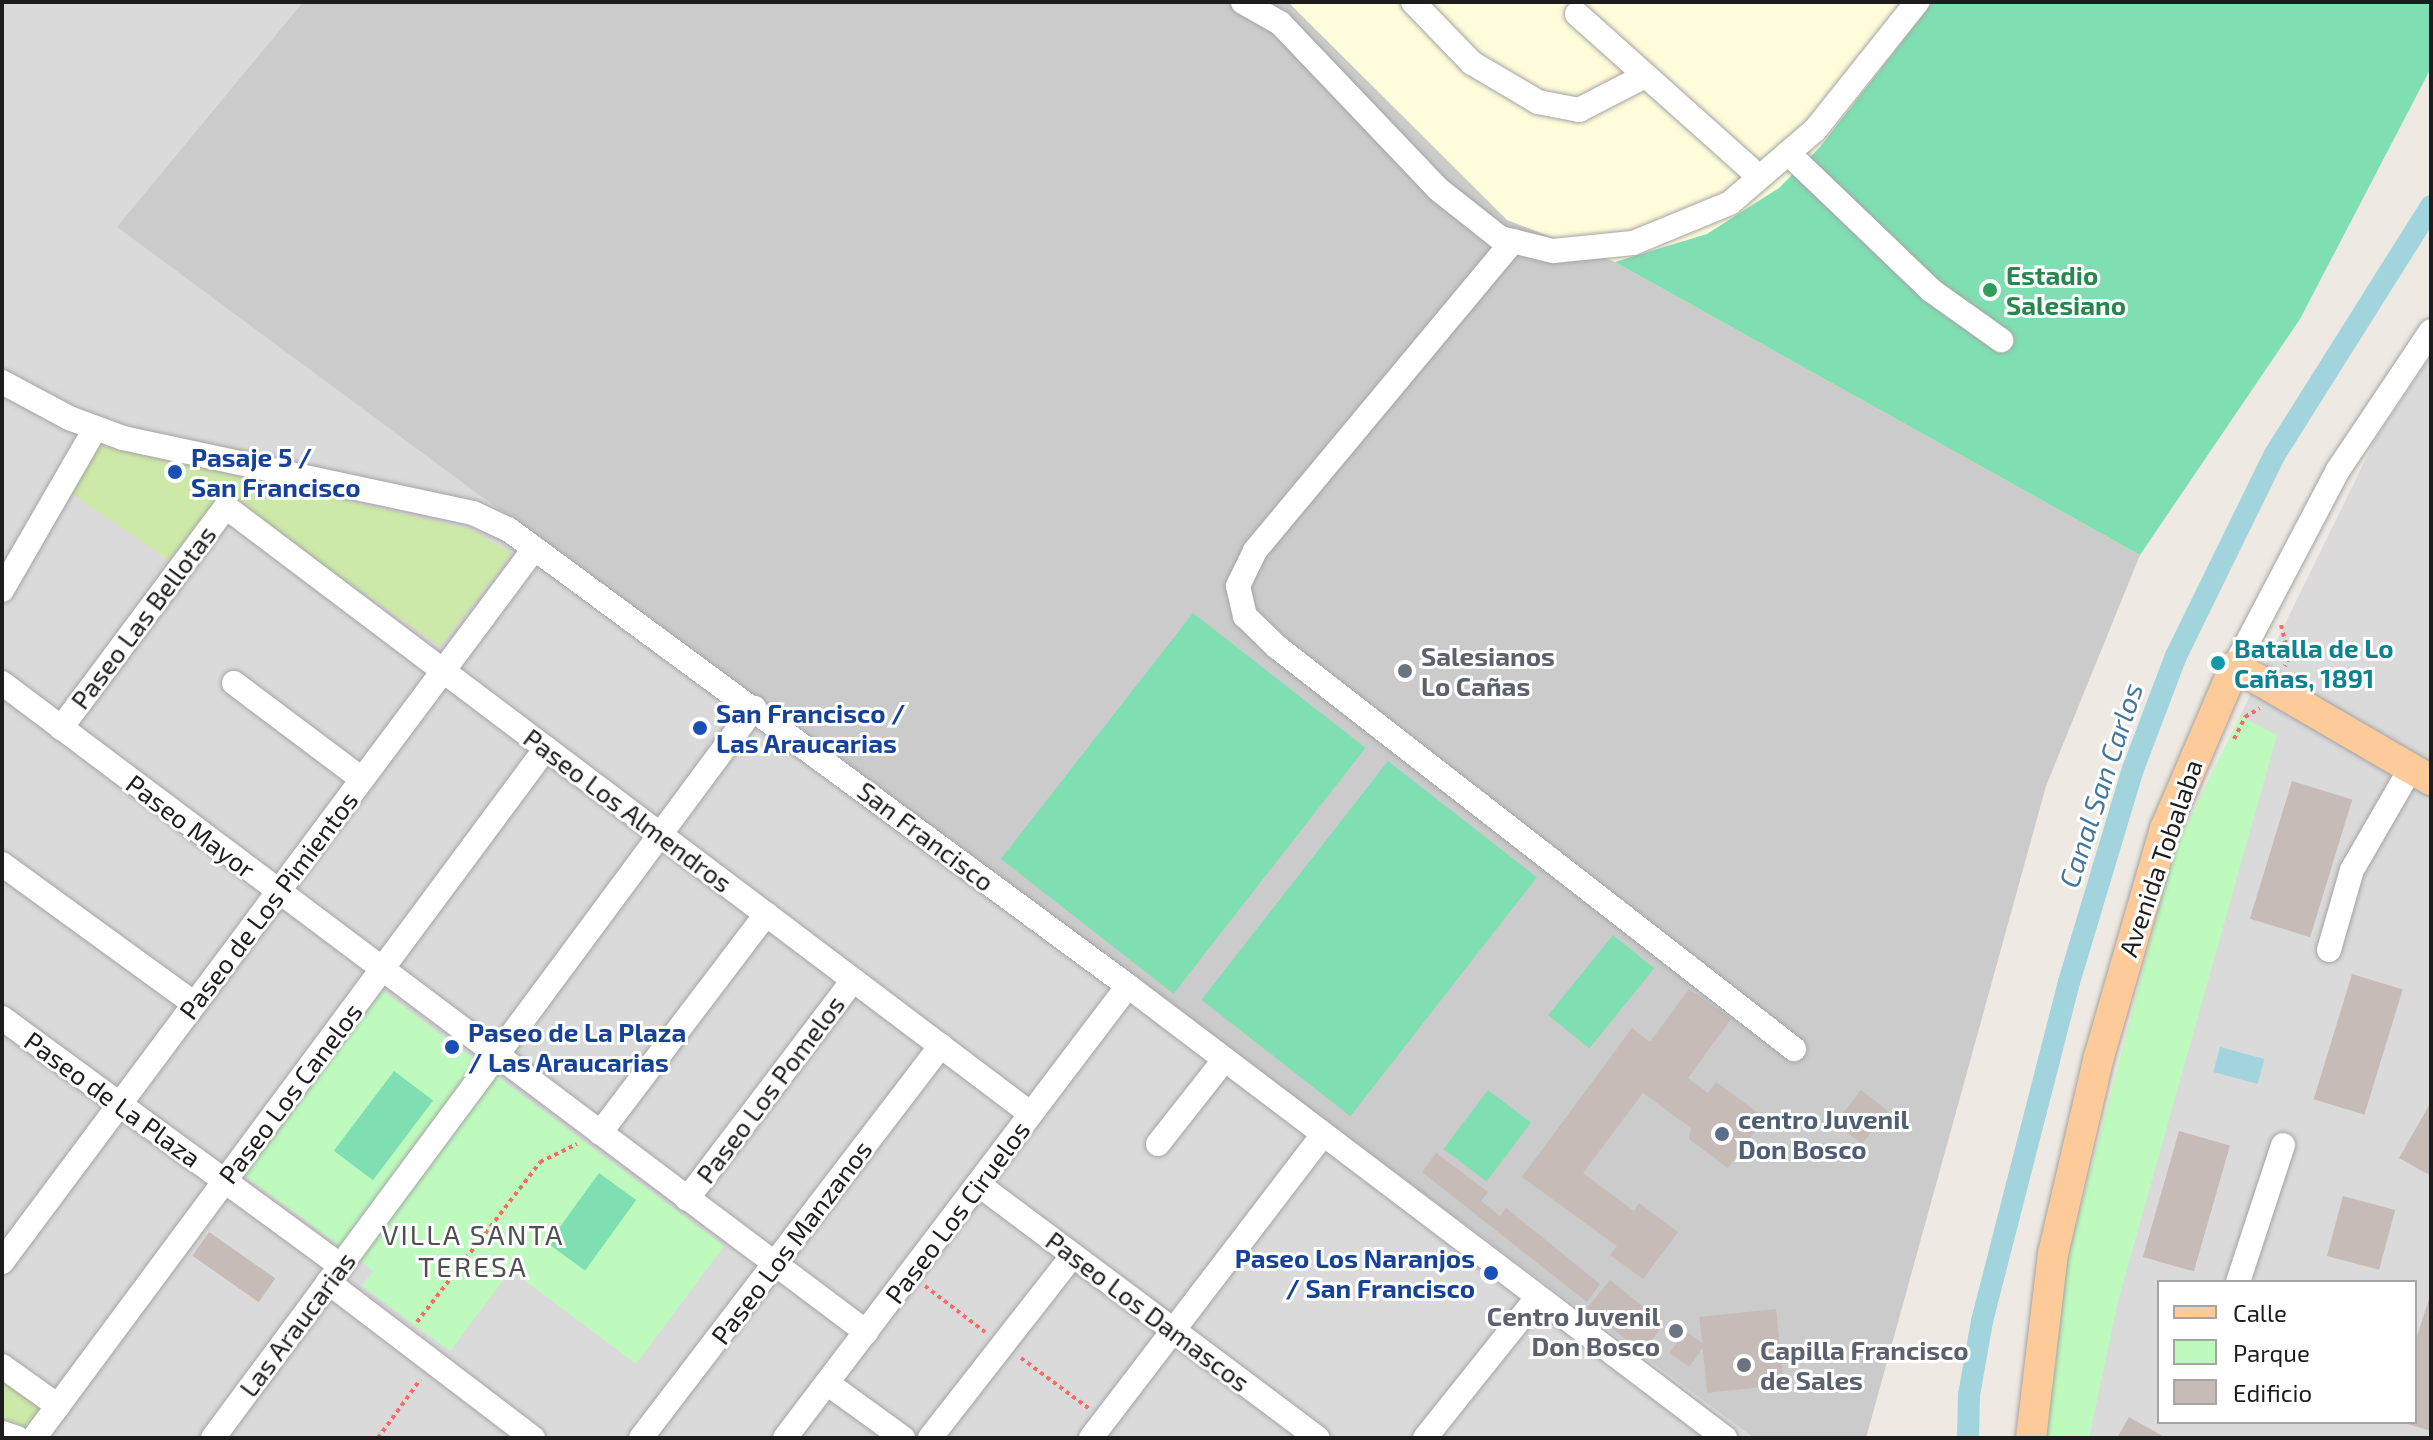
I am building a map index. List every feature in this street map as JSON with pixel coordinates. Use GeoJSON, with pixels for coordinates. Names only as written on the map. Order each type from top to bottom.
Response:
{"type":"FeatureCollection","features":[{"type":"Feature","properties":{"kind":"main road"},"geometry":{"type":"LineString","coordinates":[[2235,666],[2421,774]]}},
{"type":"Feature","properties":{"kind":"main road","name":"Avenida Tobalaba"},"geometry":{"type":"LineString","coordinates":[[2031,1438],[2053,1254],[2099,1057],[2165,829],[2235,666]]}},
{"type":"Feature","properties":{"kind":"street"},"geometry":{"type":"LineString","coordinates":[[1243,2],[1280,23],[1438,189],[1500,238],[1553,251],[1633,243],[1730,203],[1815,130],[1917,2]]}},
{"type":"Feature","properties":{"kind":"street"},"geometry":{"type":"LineString","coordinates":[[1413,2],[1472,63],[1538,102],[1579,110],[1643,77]]}},
{"type":"Feature","properties":{"kind":"street"},"geometry":{"type":"LineString","coordinates":[[1577,14],[1643,77],[1759,177]]}},
{"type":"Feature","properties":{"kind":"street"},"geometry":{"type":"LineString","coordinates":[[1788,153],[1932,291],[2001,340]]}},
{"type":"Feature","properties":{"kind":"street"},"geometry":{"type":"LineString","coordinates":[[1513,241],[1255,551],[1238,586],[1245,616],[1277,647],[1794,1049]]}},
{"type":"Feature","properties":{"kind":"street","name":"Avenida Tobalaba"},"geometry":{"type":"LineString","coordinates":[[2235,666],[2330,483],[2431,331]]}},
{"type":"Feature","properties":{"kind":"street","name":"San Francisco"},"geometry":{"type":"LineString","coordinates":[[2,382],[95,429],[473,513],[534,549],[1128,986],[1536,1299],[1725,1438]]}},
{"type":"Feature","properties":{"kind":"street"},"geometry":{"type":"LineString","coordinates":[[2,590],[95,429]]}},
{"type":"Feature","properties":{"kind":"street","name":"Paseo Los Almendros"},"geometry":{"type":"LineString","coordinates":[[226,507],[1031,1114]]}},
{"type":"Feature","properties":{"kind":"street","name":"Paseo Las Bellotas"},"geometry":{"type":"LineString","coordinates":[[61,728],[226,507]]}},
{"type":"Feature","properties":{"kind":"street","name":"Paseo de Los Pimientos"},"geometry":{"type":"LineString","coordinates":[[2,1262],[534,549]]}},
{"type":"Feature","properties":{"kind":"street","name":"Paseo Mayor"},"geometry":{"type":"LineString","coordinates":[[2,683],[866,1332]]}},
{"type":"Feature","properties":{"kind":"street"},"geometry":{"type":"LineString","coordinates":[[234,683],[362,779]]}},
{"type":"Feature","properties":{"kind":"street","name":"Las Araucarias"},"geometry":{"type":"LineString","coordinates":[[213,1438],[754,708]]}},
{"type":"Feature","properties":{"kind":"street","name":"Paseo Los Canelos"},"geometry":{"type":"LineString","coordinates":[[34,1438],[546,748]]}},
{"type":"Feature","properties":{"kind":"street"},"geometry":{"type":"LineString","coordinates":[[2329,950],[2352,870],[2421,774]]}},
{"type":"Feature","properties":{"kind":"street"},"geometry":{"type":"LineString","coordinates":[[2,864],[195,1004]]}},
{"type":"Feature","properties":{"kind":"street"},"geometry":{"type":"LineString","coordinates":[[600,1133],[766,914]]}},
{"type":"Feature","properties":{"kind":"street","name":"Paseo Los Pomelos"},"geometry":{"type":"LineString","coordinates":[[687,1199],[853,980]]}},
{"type":"Feature","properties":{"kind":"street","name":"Paseo Los Ciruelos"},"geometry":{"type":"LineString","coordinates":[[785,1438],[1128,986]]}},
{"type":"Feature","properties":{"kind":"street","name":"Paseo de La Plaza"},"geometry":{"type":"LineString","coordinates":[[3,1020],[224,1181],[334,1274],[404,1340],[533,1438]]}},
{"type":"Feature","properties":{"kind":"street","name":"Paseo Los Manzanos"},"geometry":{"type":"LineString","coordinates":[[641,1438],[941,1046]]}},
{"type":"Feature","properties":{"kind":"street"},"geometry":{"type":"LineString","coordinates":[[1158,1144],[1225,1059]]}},
{"type":"Feature","properties":{"kind":"street"},"geometry":{"type":"LineString","coordinates":[[1091,1438],[1323,1135]]}},
{"type":"Feature","properties":{"kind":"street"},"geometry":{"type":"LineString","coordinates":[[2239,1280],[2283,1145]]}},
{"type":"Feature","properties":{"kind":"street","name":"Paseo Los Damascos"},"geometry":{"type":"LineString","coordinates":[[978,1184],[1317,1438]]}},
{"type":"Feature","properties":{"kind":"street"},"geometry":{"type":"LineString","coordinates":[[930,1438],[1073,1255]]}},
{"type":"Feature","properties":{"kind":"street"},"geometry":{"type":"LineString","coordinates":[[1425,1438],[1536,1299]]}},
{"type":"Feature","properties":{"kind":"street"},"geometry":{"type":"LineString","coordinates":[[2,1366],[58,1406]]}},
{"type":"Feature","properties":{"kind":"street"},"geometry":{"type":"LineString","coordinates":[[827,1383],[903,1438]]}},
{"type":"Feature","properties":{"kind":"street"},"geometry":{"type":"LineString","coordinates":[[2,1433],[17,1438]]}},
{"type":"Feature","properties":{"kind":"path"},"geometry":{"type":"LineString","coordinates":[[2228,752],[2245,717],[2258,713],[2289,658],[2281,628],[2284,614]]}},
{"type":"Feature","properties":{"kind":"path"},"geometry":{"type":"LineString","coordinates":[[404,1340],[540,1162],[600,1133]]}},
{"type":"Feature","properties":{"kind":"path"},"geometry":{"type":"LineString","coordinates":[[378,1438],[433,1362]]}},
{"type":"Feature","properties":{"kind":"shaded area"},"geometry":{"type":"Polygon","coordinates":[[[2,2],[303,2],[118,227],[1754,1438],[2,1438],[2,2]]]}},
{"type":"Feature","properties":{"kind":"shaded area","name":"Salesianos Lo Cañas"},"geometry":{"type":"Polygon","coordinates":[[[303,2],[1288,2],[1507,220],[1615,262],[2140,555],[2046,786],[1866,1438],[1754,1438],[117,227],[303,2]]]}},
{"type":"Feature","properties":{"kind":"shaded area"},"geometry":{"type":"Polygon","coordinates":[[[1288,2],[1933,2],[1820,147],[1779,188],[1707,234],[1615,262],[1507,220],[1288,2]]]}},
{"type":"Feature","properties":{"kind":"shaded area"},"geometry":{"type":"Polygon","coordinates":[[[2431,355],[2431,1438],[2044,1438],[2174,851],[2376,438],[2431,355]]]}},
{"type":"Feature","properties":{"kind":"green space","name":"Estadio Salesiano"},"geometry":{"type":"Polygon","coordinates":[[[1933,2],[2431,2],[2431,68],[2300,319],[2140,555],[1615,262],[1707,234],[1779,188],[1820,147],[1933,2]]]}},
{"type":"Feature","properties":{"kind":"green space"},"geometry":{"type":"Polygon","coordinates":[[[101,445],[470,529],[512,554],[440,646],[224,496],[173,563],[71,493],[101,445]]]}},
{"type":"Feature","properties":{"kind":"green space"},"geometry":{"type":"Polygon","coordinates":[[[1193,613],[1366,748],[1173,994],[1001,859],[1193,613]]]}},
{"type":"Feature","properties":{"kind":"green space"},"geometry":{"type":"Polygon","coordinates":[[[2240,716],[2277,735],[2118,1301],[2089,1438],[2044,1438],[2066,1265],[2174,851],[2240,716]]]}},
{"type":"Feature","properties":{"kind":"green space"},"geometry":{"type":"Polygon","coordinates":[[[1388,761],[1537,877],[1350,1116],[1201,1000],[1388,761]]]}},
{"type":"Feature","properties":{"kind":"green space"},"geometry":{"type":"Polygon","coordinates":[[[1613,935],[1654,968],[1589,1048],[1548,1015],[1613,935]]]}},
{"type":"Feature","properties":{"kind":"green space"},"geometry":{"type":"Polygon","coordinates":[[[383,991],[724,1246],[636,1364],[511,1270],[450,1351],[362,1286],[373,1271],[245,1176],[383,991]]]}},
{"type":"Feature","properties":{"kind":"green space"},"geometry":{"type":"Polygon","coordinates":[[[394,1071],[433,1100],[373,1180],[334,1151],[394,1071]]]}},
{"type":"Feature","properties":{"kind":"green space"},"geometry":{"type":"Polygon","coordinates":[[[1488,1090],[1531,1122],[1487,1182],[1443,1149],[1488,1090]]]}},
{"type":"Feature","properties":{"kind":"green space"},"geometry":{"type":"Polygon","coordinates":[[[599,1173],[636,1200],[585,1270],[548,1243],[599,1173]]]}},
{"type":"Feature","properties":{"kind":"green space"},"geometry":{"type":"Polygon","coordinates":[[[2,1373],[50,1406],[31,1432],[2,1422],[2,1373]]]}},
{"type":"Feature","properties":{"kind":"water"},"geometry":{"type":"Polygon","coordinates":[[[2220,1047],[2264,1059],[2258,1084],[2213,1072],[2220,1047]]]}},
{"type":"Feature","properties":{"kind":"building"},"geometry":{"type":"Polygon","coordinates":[[[2292,781],[2352,799],[2310,937],[2250,919],[2292,781]]]}},
{"type":"Feature","properties":{"kind":"building"},"geometry":{"type":"Polygon","coordinates":[[[2352,974],[2403,989],[2364,1115],[2314,1099],[2352,974]]]}},
{"type":"Feature","properties":{"kind":"building","name":"centro Juvenil Don Bosco"},"geometry":{"type":"Polygon","coordinates":[[[1689,989],[1731,1019],[1688,1078],[1708,1093],[1716,1082],[1765,1118],[1728,1168],[1689,1139],[1691,1128],[1643,1093],[1583,1173],[1634,1211],[1639,1203],[1678,1232],[1643,1279],[1610,1255],[1617,1246],[1522,1177],[1632,1028],[1650,1042],[1689,989]]]}},
{"type":"Feature","properties":{"kind":"building"},"geometry":{"type":"Polygon","coordinates":[[[1861,1090],[1888,1111],[1862,1144],[1835,1123],[1861,1090]]]}},
{"type":"Feature","properties":{"kind":"building"},"geometry":{"type":"Polygon","coordinates":[[[2431,1102],[2431,1176],[2399,1158],[2431,1102]]]}},
{"type":"Feature","properties":{"kind":"building"},"geometry":{"type":"Polygon","coordinates":[[[2179,1131],[2230,1146],[2194,1272],[2143,1257],[2179,1131]]]}},
{"type":"Feature","properties":{"kind":"building"},"geometry":{"type":"Polygon","coordinates":[[[1436,1153],[1488,1192],[1481,1201],[1500,1216],[1506,1208],[1600,1284],[1587,1302],[1422,1172],[1436,1153]]]}},
{"type":"Feature","properties":{"kind":"building"},"geometry":{"type":"Polygon","coordinates":[[[2343,1196],[2395,1210],[2379,1270],[2327,1256],[2343,1196]]]}},
{"type":"Feature","properties":{"kind":"building"},"geometry":{"type":"Polygon","coordinates":[[[209,1232],[275,1278],[259,1302],[192,1256],[209,1232]]]}},
{"type":"Feature","properties":{"kind":"building"},"geometry":{"type":"Polygon","coordinates":[[[1610,1280],[1664,1324],[1642,1352],[1587,1308],[1610,1280]]]}},
{"type":"Feature","properties":{"kind":"building"},"geometry":{"type":"Polygon","coordinates":[[[2431,1293],[2431,1431],[2407,1424],[2417,1424],[2417,1336],[2431,1293]]]}},
{"type":"Feature","properties":{"kind":"building","name":"Capilla Francisco de Sales"},"geometry":{"type":"Polygon","coordinates":[[[1776,1309],[1784,1385],[1707,1393],[1699,1317],[1776,1309]]]}},
{"type":"Feature","properties":{"kind":"building"},"geometry":{"type":"Polygon","coordinates":[[[1685,1331],[1705,1345],[1689,1367],[1670,1353],[1685,1331]]]}},
{"type":"Feature","properties":{"kind":"building"},"geometry":{"type":"Polygon","coordinates":[[[2129,1417],[2166,1438],[2117,1438],[2129,1417]]]}},
{"type":"Feature","properties":{"kind":"waterway","name":"Canal San Carlos"},"geometry":{"type":"LineString","coordinates":[[1968,1438],[1969,1395],[1982,1321],[2069,982],[2133,769],[2176,656],[2275,454],[2431,206]]}},
{"type":"Feature","properties":{"kind":"place","name":"Estadio Salesiano"},"geometry":{"type":"Point","coordinates":[1990,290]}},
{"type":"Feature","properties":{"kind":"place","name":"Pasaje 5 / San Francisco"},"geometry":{"type":"Point","coordinates":[175,472]}},
{"type":"Feature","properties":{"kind":"place","name":"Batalla de Lo Cañas, 1891"},"geometry":{"type":"Point","coordinates":[2218,663]}},
{"type":"Feature","properties":{"kind":"place","name":"Salesianos Lo Cañas"},"geometry":{"type":"Point","coordinates":[1405,671]}},
{"type":"Feature","properties":{"kind":"place","name":"San Francisco / Las Araucarias"},"geometry":{"type":"Point","coordinates":[700,728]}},
{"type":"Feature","properties":{"kind":"place","name":"Paseo de La Plaza / Las Araucarias"},"geometry":{"type":"Point","coordinates":[452,1047]}},
{"type":"Feature","properties":{"kind":"place","name":"centro Juvenil Don Bosco"},"geometry":{"type":"Point","coordinates":[1722,1134]}},
{"type":"Feature","properties":{"kind":"place","name":"Paseo Los Naranjos / San Francisco"},"geometry":{"type":"Point","coordinates":[1491,1273]}},
{"type":"Feature","properties":{"kind":"place","name":"Centro Juvenil Don Bosco"},"geometry":{"type":"Point","coordinates":[1676,1331]}},
{"type":"Feature","properties":{"kind":"place","name":"Capilla Francisco de Sales"},"geometry":{"type":"Point","coordinates":[1744,1365]}},
{"type":"Feature","properties":{"kind":"district","name":"VILLA SANTA TERESA"},"geometry":{"type":"Point","coordinates":[473,1250]}}]}
